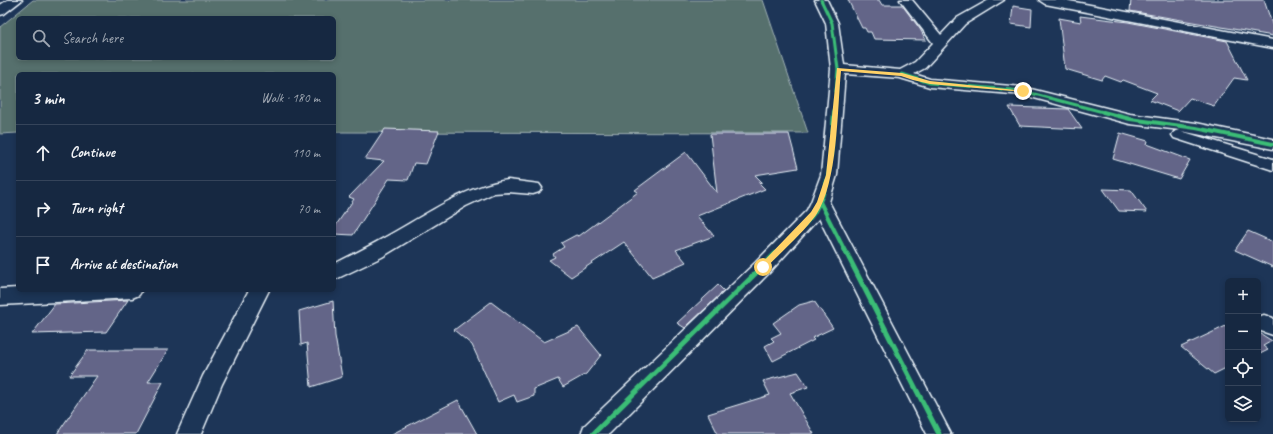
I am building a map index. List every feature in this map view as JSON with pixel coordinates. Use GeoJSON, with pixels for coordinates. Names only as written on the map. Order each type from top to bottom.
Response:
{"type":"FeatureCollection","features":[{"type":"Feature","properties":{"kind":"street"},"geometry":{"type":"LineString","coordinates":[[0,11],[16,0]]}},
{"type":"Feature","properties":{"kind":"street"},"geometry":{"type":"LineString","coordinates":[[593,434],[763,267],[813,214],[820,202],[829,175],[838,69],[832,23],[821,0]]}},
{"type":"Feature","properties":{"kind":"street"},"geometry":{"type":"LineString","coordinates":[[906,0],[941,44]]}},
{"type":"Feature","properties":{"kind":"street"},"geometry":{"type":"LineString","coordinates":[[902,74],[920,65],[961,21],[998,0]]}},
{"type":"Feature","properties":{"kind":"street"},"geometry":{"type":"LineString","coordinates":[[1045,0],[1273,44]]}},
{"type":"Feature","properties":{"kind":"street"},"geometry":{"type":"LineString","coordinates":[[838,69],[902,74],[930,83],[1023,91],[1130,119],[1273,165]]}},
{"type":"Feature","properties":{"kind":"street"},"geometry":{"type":"LineString","coordinates":[[1130,119],[1196,128],[1273,144]]}},
{"type":"Feature","properties":{"kind":"street"},"geometry":{"type":"LineString","coordinates":[[336,272],[375,252],[460,202],[491,188],[508,186],[532,188]]}},
{"type":"Feature","properties":{"kind":"street"},"geometry":{"type":"LineString","coordinates":[[820,202],[939,434]]}},
{"type":"Feature","properties":{"kind":"street"},"geometry":{"type":"LineString","coordinates":[[6,295],[82,292]]}},
{"type":"Feature","properties":{"kind":"street"},"geometry":{"type":"LineString","coordinates":[[189,434],[211,383],[258,292]]}},
{"type":"Feature","properties":{"kind":"green space"},"geometry":{"type":"Polygon","coordinates":[[[33,0],[763,0],[808,133],[336,132],[336,72],[16,72],[16,133],[0,134],[0,27],[33,0]]]}},
{"type":"Feature","properties":{"kind":"building"},"geometry":{"type":"Polygon","coordinates":[[[848,0],[879,0],[882,5],[902,5],[920,29],[926,40],[874,39],[871,32],[867,32],[865,28],[862,28],[848,0]]]}},
{"type":"Feature","properties":{"kind":"building"},"geometry":{"type":"Polygon","coordinates":[[[1131,0],[1264,0],[1273,27],[1273,36],[1130,11],[1131,0]]]}},
{"type":"Feature","properties":{"kind":"building"},"geometry":{"type":"Polygon","coordinates":[[[1013,6],[1032,9],[1031,27],[1011,24],[1013,6]]]}},
{"type":"Feature","properties":{"kind":"building"},"geometry":{"type":"Polygon","coordinates":[[[1080,16],[1128,22],[1227,41],[1247,80],[1234,78],[1214,106],[1190,98],[1178,111],[1150,100],[1157,93],[1123,80],[1121,82],[1105,76],[1102,80],[1065,69],[1059,18],[1081,22],[1080,16]]]}},
{"type":"Feature","properties":{"kind":"building"},"geometry":{"type":"Polygon","coordinates":[[[1009,107],[1068,109],[1082,129],[1020,126],[1009,107]]]}},
{"type":"Feature","properties":{"kind":"building"},"geometry":{"type":"Polygon","coordinates":[[[385,129],[439,131],[426,164],[414,163],[408,180],[389,179],[353,235],[336,234],[336,225],[354,199],[349,197],[384,161],[365,159],[385,129]]]}},
{"type":"Feature","properties":{"kind":"building"},"geometry":{"type":"Polygon","coordinates":[[[1120,133],[1148,141],[1147,144],[1190,160],[1179,179],[1113,159],[1120,133]]]}},
{"type":"Feature","properties":{"kind":"building"},"geometry":{"type":"Polygon","coordinates":[[[710,134],[789,134],[798,168],[755,175],[762,182],[759,183],[765,189],[697,216],[714,236],[676,250],[686,262],[652,277],[624,242],[571,277],[549,260],[555,257],[553,254],[564,247],[561,243],[576,235],[579,236],[638,192],[635,190],[686,152],[717,193],[710,134]]]}},
{"type":"Feature","properties":{"kind":"building"},"geometry":{"type":"Polygon","coordinates":[[[1103,189],[1131,190],[1147,212],[1119,211],[1103,189]]]}},
{"type":"Feature","properties":{"kind":"building"},"geometry":{"type":"Polygon","coordinates":[[[1248,231],[1273,242],[1273,267],[1235,250],[1248,231]]]}},
{"type":"Feature","properties":{"kind":"building"},"geometry":{"type":"Polygon","coordinates":[[[718,285],[724,291],[685,328],[677,323],[718,285]]]}},
{"type":"Feature","properties":{"kind":"building"},"geometry":{"type":"Polygon","coordinates":[[[128,300],[106,332],[32,334],[55,304],[128,300]]]}},
{"type":"Feature","properties":{"kind":"building"},"geometry":{"type":"Polygon","coordinates":[[[333,301],[335,336],[342,377],[311,387],[307,343],[301,345],[299,311],[333,301]]]}},
{"type":"Feature","properties":{"kind":"building"},"geometry":{"type":"Polygon","coordinates":[[[814,301],[833,328],[812,338],[814,340],[773,361],[765,346],[774,341],[771,338],[781,333],[773,323],[799,305],[814,301]]]}},
{"type":"Feature","properties":{"kind":"building"},"geometry":{"type":"Polygon","coordinates":[[[491,302],[544,342],[578,327],[601,355],[586,374],[563,387],[558,379],[534,389],[534,396],[517,402],[514,395],[498,402],[472,345],[454,330],[491,302]]]}},
{"type":"Feature","properties":{"kind":"building"},"geometry":{"type":"Polygon","coordinates":[[[1225,326],[1225,368],[1214,374],[1181,347],[1225,326]]]}},
{"type":"Feature","properties":{"kind":"building"},"geometry":{"type":"Polygon","coordinates":[[[1261,334],[1272,341],[1263,346],[1268,350],[1261,354],[1261,334]]]}},
{"type":"Feature","properties":{"kind":"building"},"geometry":{"type":"Polygon","coordinates":[[[88,350],[168,350],[148,382],[163,382],[136,434],[57,434],[97,376],[69,376],[88,350]]]}},
{"type":"Feature","properties":{"kind":"building"},"geometry":{"type":"Polygon","coordinates":[[[798,372],[808,387],[790,393],[814,434],[718,434],[708,414],[770,395],[763,381],[798,372]]]}},
{"type":"Feature","properties":{"kind":"building"},"geometry":{"type":"Polygon","coordinates":[[[458,400],[477,434],[392,434],[458,400]]]}},
{"type":"Feature","properties":{"kind":"cycle path"},"geometry":{"type":"LineString","coordinates":[[593,434],[763,267],[813,214],[820,202],[829,175],[838,69],[832,23],[821,0]]}},
{"type":"Feature","properties":{"kind":"cycle path"},"geometry":{"type":"LineString","coordinates":[[902,74],[930,83],[1023,91],[1130,119],[1196,128],[1273,144]]}},
{"type":"Feature","properties":{"kind":"cycle path"},"geometry":{"type":"LineString","coordinates":[[820,202],[939,434]]}},
{"type":"Feature","properties":{"kind":"route"},"geometry":{"type":"LineString","coordinates":[[763,267],[813,214],[820,202],[829,175],[838,69],[902,74],[930,83],[963,84],[1023,91]]}}]}
